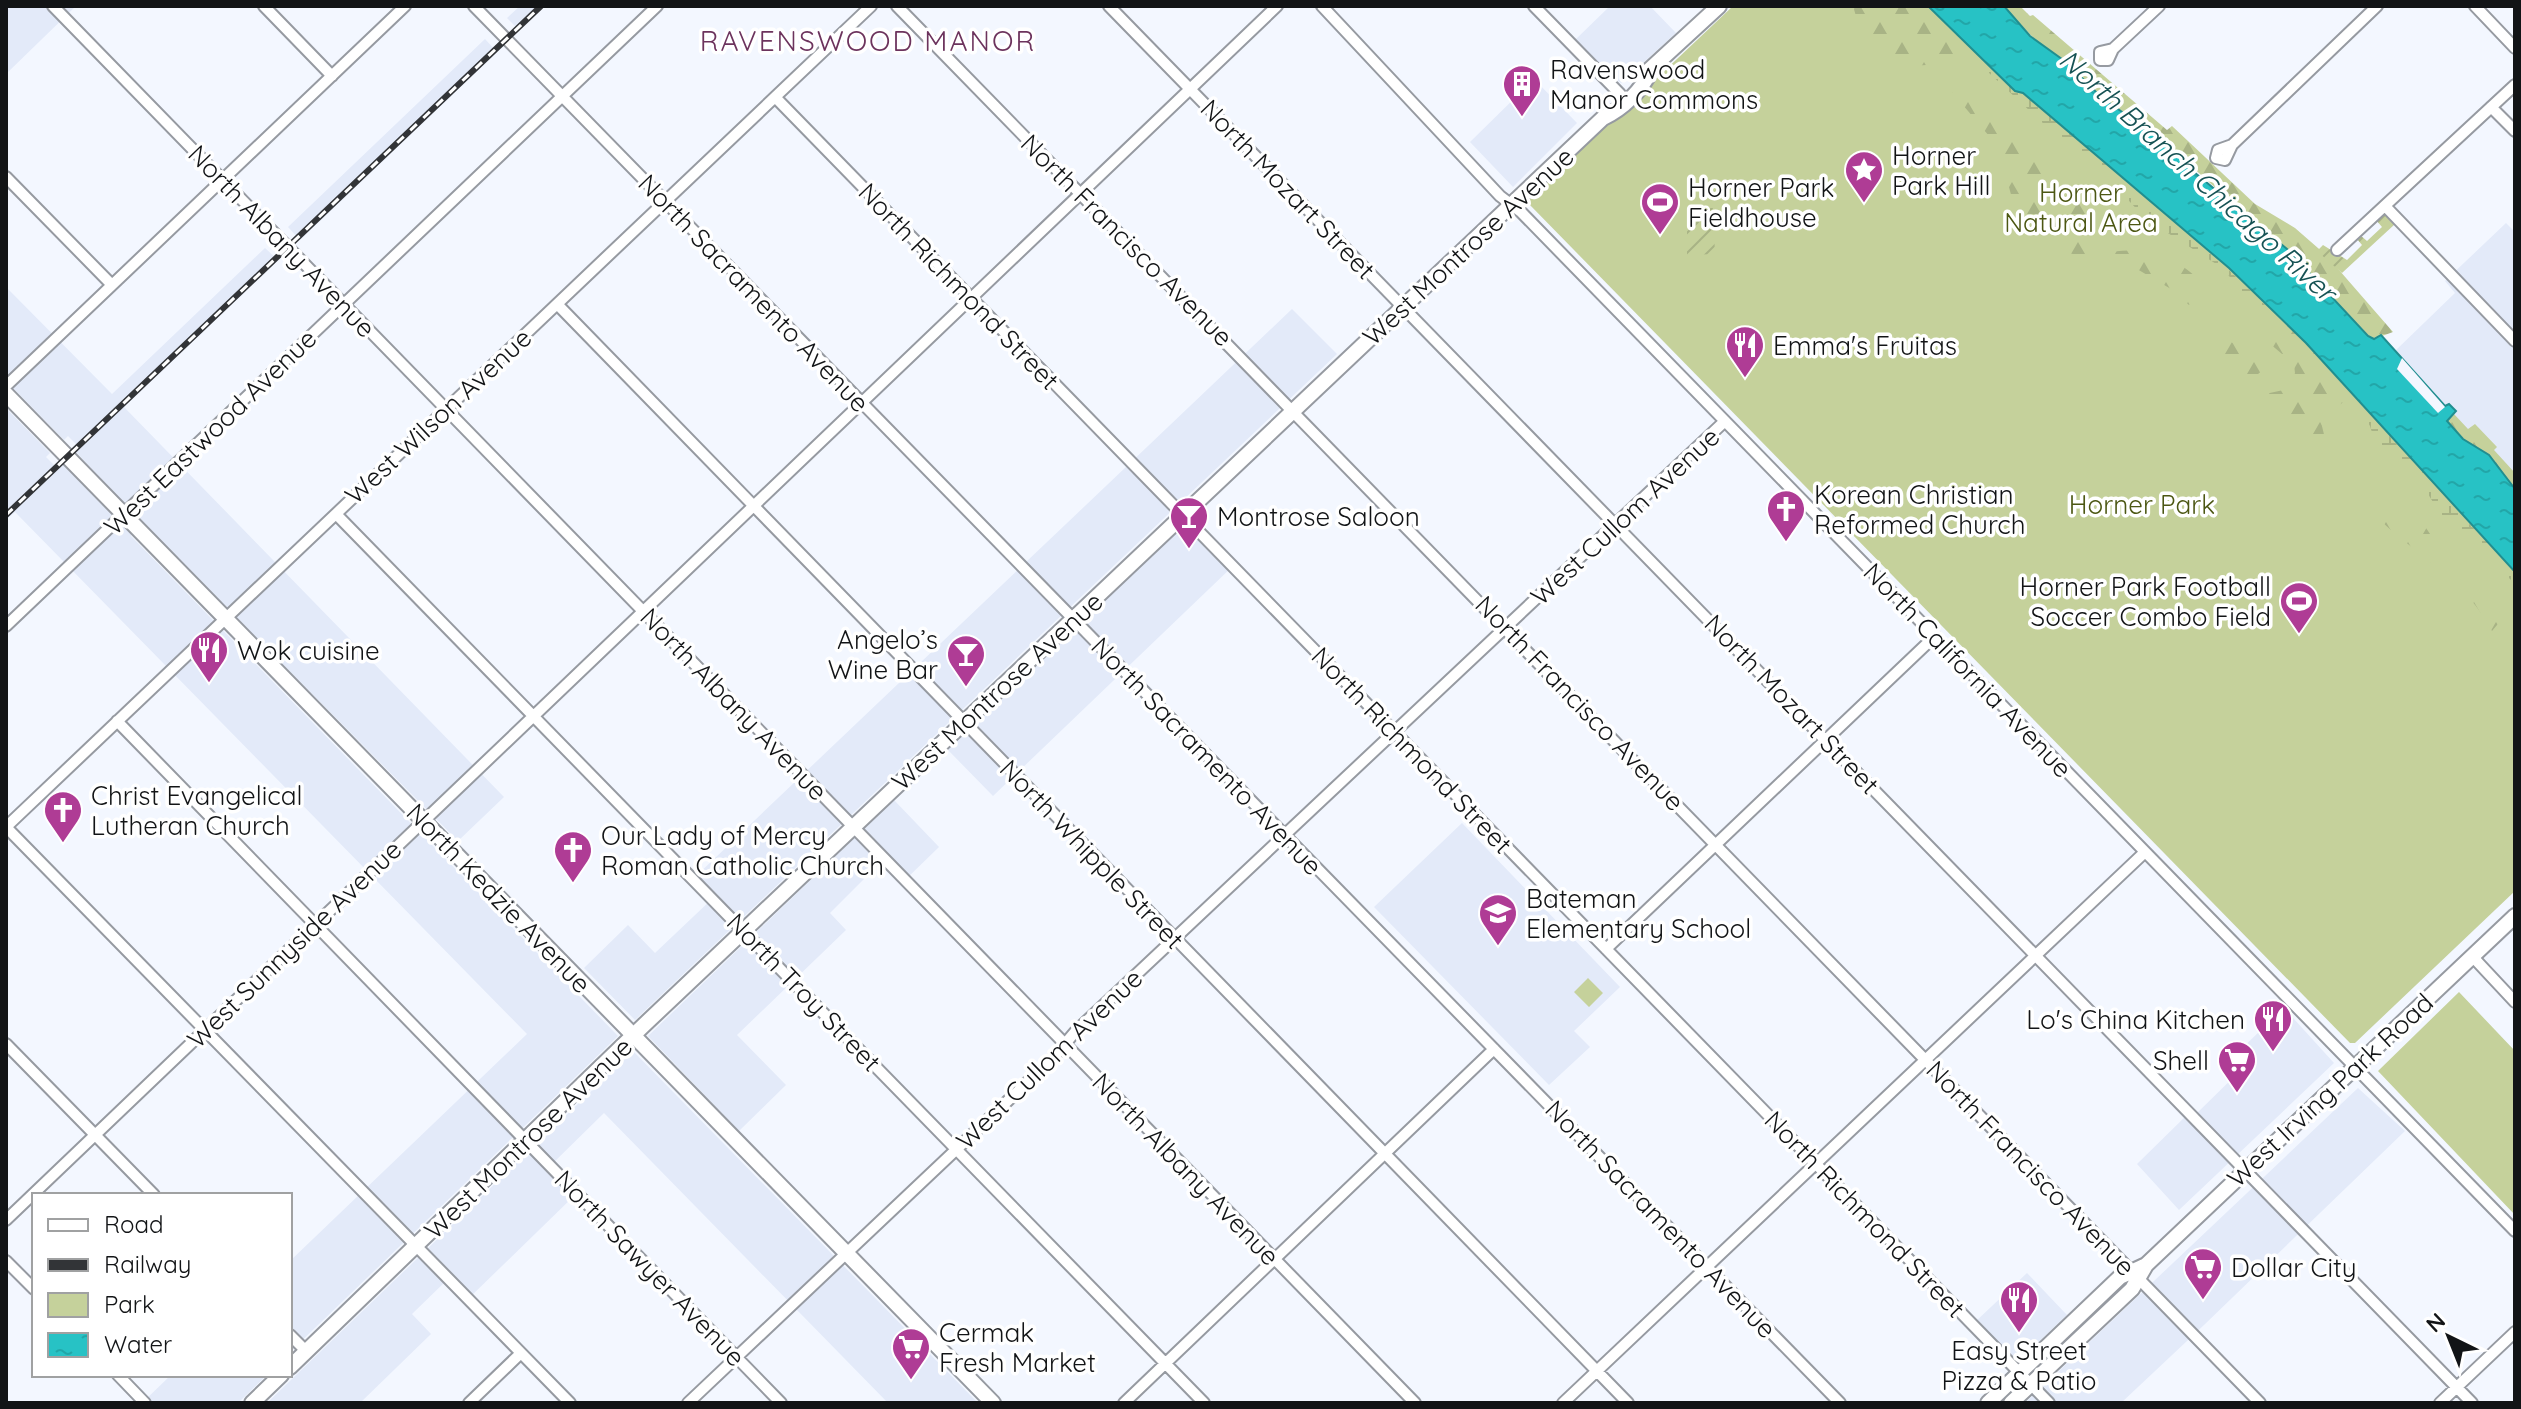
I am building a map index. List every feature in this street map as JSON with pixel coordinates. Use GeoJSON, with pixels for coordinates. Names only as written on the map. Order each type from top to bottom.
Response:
{"type":"FeatureCollection","features":[{"type":"Feature","properties":{"kind":"main road","name":"West Montrose Avenue"},"geometry":{"type":"LineString","coordinates":[[292,1365],[633,1036],[1603,118],[1616,94],[1651,70],[1719,6]]}},
{"type":"Feature","properties":{"kind":"main road","name":"West Montrose Avenue"},"geometry":{"type":"LineString","coordinates":[[1603,118],[1614,113],[1645,84],[1651,70]]}},
{"type":"Feature","properties":{"kind":"main road","name":"North Kedzie Avenue"},"geometry":{"type":"LineString","coordinates":[[6,394],[993,1403]]}},
{"type":"Feature","properties":{"kind":"main road","name":"West Irving Park Road"},"geometry":{"type":"LineString","coordinates":[[2011,1403],[2139,1272],[2515,916]]}},
{"type":"Feature","properties":{"kind":"main road","name":"West Irving Park Road"},"geometry":{"type":"LineString","coordinates":[[1988,1403],[2120,1277],[2139,1272]]}},
{"type":"Feature","properties":{"kind":"main road"},"geometry":{"type":"LineString","coordinates":[[252,1403],[279,1377]]}},
{"type":"Feature","properties":{"kind":"street","name":"North Albany Avenue"},"geometry":{"type":"LineString","coordinates":[[53,6],[1415,1403]]}},
{"type":"Feature","properties":{"kind":"street"},"geometry":{"type":"LineString","coordinates":[[264,6],[332,76]]}},
{"type":"Feature","properties":{"kind":"street"},"geometry":{"type":"LineString","coordinates":[[6,386],[405,6]]}},
{"type":"Feature","properties":{"kind":"street","name":"North Sacramento Avenue"},"geometry":{"type":"LineString","coordinates":[[474,6],[1840,1403]]}},
{"type":"Feature","properties":{"kind":"street","name":"West Eastwood Avenue"},"geometry":{"type":"LineString","coordinates":[[6,626],[657,6]]}},
{"type":"Feature","properties":{"kind":"street","name":"West Wilson Avenue"},"geometry":{"type":"LineString","coordinates":[[6,827],[871,6]]}},
{"type":"Feature","properties":{"kind":"street","name":"North Francisco Avenue"},"geometry":{"type":"LineString","coordinates":[[897,6],[1295,410],[1926,1060],[2139,1272],[2260,1403]]}},
{"type":"Feature","properties":{"kind":"street","name":"North Mozart Street"},"geometry":{"type":"LineString","coordinates":[[1109,6],[2472,1403]]}},
{"type":"Feature","properties":{"kind":"street","name":"West Sunnyside Avenue"},"geometry":{"type":"LineString","coordinates":[[34,1193],[1277,6]]}},
{"type":"Feature","properties":{"kind":"street","name":"North California Avenue"},"geometry":{"type":"LineString","coordinates":[[1322,6],[1500,196],[1513,204],[2515,1231]]}},
{"type":"Feature","properties":{"kind":"street"},"geometry":{"type":"LineString","coordinates":[[1534,6],[1616,94]]}},
{"type":"Feature","properties":{"kind":"street"},"geometry":{"type":"LineString","coordinates":[[2113,49],[2159,6]]}},
{"type":"Feature","properties":{"kind":"street"},"geometry":{"type":"LineString","coordinates":[[2232,145],[2377,6]]}},
{"type":"Feature","properties":{"kind":"street"},"geometry":{"type":"LineString","coordinates":[[2475,6],[2515,48]]}},
{"type":"Feature","properties":{"kind":"street"},"geometry":{"type":"LineString","coordinates":[[2337,250],[2515,85]]}},
{"type":"Feature","properties":{"kind":"street","name":"North Richmond Street"},"geometry":{"type":"LineString","coordinates":[[775,97],[2049,1403]]}},
{"type":"Feature","properties":{"kind":"street"},"geometry":{"type":"LineString","coordinates":[[2491,107],[2515,131]]}},
{"type":"Feature","properties":{"kind":"street"},"geometry":{"type":"LineString","coordinates":[[6,177],[112,285]]}},
{"type":"Feature","properties":{"kind":"street"},"geometry":{"type":"LineString","coordinates":[[2385,206],[2515,341]]}},
{"type":"Feature","properties":{"kind":"street","name":"North Whipple Street"},"geometry":{"type":"LineString","coordinates":[[557,304],[1628,1403]]}},
{"type":"Feature","properties":{"kind":"street","name":"West Cullom Avenue"},"geometry":{"type":"LineString","coordinates":[[688,1403],[1174,939],[1396,734],[1725,421]]}},
{"type":"Feature","properties":{"kind":"street","name":"North Troy Street"},"geometry":{"type":"LineString","coordinates":[[336,514],[1204,1403]]}},
{"type":"Feature","properties":{"kind":"street"},"geometry":{"type":"LineString","coordinates":[[1606,949],[1935,636]]}},
{"type":"Feature","properties":{"kind":"street","name":"North Sawyer Avenue"},"geometry":{"type":"LineString","coordinates":[[117,721],[781,1403]]}},
{"type":"Feature","properties":{"kind":"street"},"geometry":{"type":"LineString","coordinates":[[6,827],[570,1403]]}},
{"type":"Feature","properties":{"kind":"street"},"geometry":{"type":"LineString","coordinates":[[1563,1403],[2145,852]]}},
{"type":"Feature","properties":{"kind":"street"},"geometry":{"type":"LineString","coordinates":[[2472,956],[2514,998]]}},
{"type":"Feature","properties":{"kind":"street"},"geometry":{"type":"LineString","coordinates":[[6,1044],[152,1193]]}},
{"type":"Feature","properties":{"kind":"street"},"geometry":{"type":"LineString","coordinates":[[1124,1403],[1494,1049]]}},
{"type":"Feature","properties":{"kind":"street","name":"West Sunnyside Avenue"},"geometry":{"type":"LineString","coordinates":[[6,1220],[32,1195]]}},
{"type":"Feature","properties":{"kind":"street"},"geometry":{"type":"LineString","coordinates":[[6,1261],[32,1287]]}},
{"type":"Feature","properties":{"kind":"street"},"geometry":{"type":"LineString","coordinates":[[2440,1403],[2515,1332]]}},
{"type":"Feature","properties":{"kind":"street"},"geometry":{"type":"LineString","coordinates":[[292,1337],[306,1351]]}},
{"type":"Feature","properties":{"kind":"street"},"geometry":{"type":"LineString","coordinates":[[469,1403],[521,1353]]}},
{"type":"Feature","properties":{"kind":"street"},"geometry":{"type":"LineString","coordinates":[[120,1377],[145,1403]]}},
{"type":"Feature","properties":{"kind":"shaded area"},"geometry":{"type":"Polygon","coordinates":[[[6,6],[76,6],[6,74],[6,6]]]}},
{"type":"Feature","properties":{"kind":"shaded area"},"geometry":{"type":"Polygon","coordinates":[[[520,6],[545,6],[519,30],[507,18],[520,6]]]}},
{"type":"Feature","properties":{"kind":"shaded area"},"geometry":{"type":"Polygon","coordinates":[[[1610,6],[1650,6],[1676,33],[1621,83],[1575,40],[1610,6]]]}},
{"type":"Feature","properties":{"kind":"shaded area"},"geometry":{"type":"Polygon","coordinates":[[[485,39],[497,52],[300,240],[288,227],[485,39]]]}},
{"type":"Feature","properties":{"kind":"shaded area","name":"Ravenswood Manor Commons"},"geometry":{"type":"Polygon","coordinates":[[[1534,79],[1577,123],[1513,187],[1470,142],[1534,79]]]}},
{"type":"Feature","properties":{"kind":"shaded area"},"geometry":{"type":"Polygon","coordinates":[[[2506,223],[2515,232],[2515,489],[2446,420],[2456,412],[2445,407],[2395,351],[2455,293],[2445,281],[2506,223]]]}},
{"type":"Feature","properties":{"kind":"shaded area"},"geometry":{"type":"Polygon","coordinates":[[[265,248],[278,260],[124,407],[504,797],[458,841],[115,495],[76,452],[80,448],[68,436],[64,440],[6,381],[6,287],[112,394],[265,248]]]}},
{"type":"Feature","properties":{"kind":"shaded area"},"geometry":{"type":"Polygon","coordinates":[[[1292,309],[1337,354],[635,1020],[584,968],[628,925],[655,953],[713,898],[694,878],[1292,309]]]}},
{"type":"Feature","properties":{"kind":"shaded area"},"geometry":{"type":"Polygon","coordinates":[[[6,408],[50,453],[46,457],[58,469],[63,465],[131,531],[131,536],[618,1036],[292,1350],[292,1259],[527,1034],[15,512],[6,520],[6,408]]]}},
{"type":"Feature","properties":{"kind":"shaded area"},"geometry":{"type":"Polygon","coordinates":[[[1188,522],[1233,566],[993,796],[948,750],[1188,522]]]}},
{"type":"Feature","properties":{"kind":"shaded area"},"geometry":{"type":"Polygon","coordinates":[[[894,800],[939,847],[903,882],[882,861],[830,913],[846,930],[737,1035],[786,1085],[739,1131],[648,1036],[894,800]]]}},
{"type":"Feature","properties":{"kind":"shaded area","name":"Bateman Elementary School"},"geometry":{"type":"Polygon","coordinates":[[[1462,823],[1620,987],[1574,1031],[1590,1047],[1549,1085],[1374,907],[1462,823]]]}},
{"type":"Feature","properties":{"kind":"shaded area"},"geometry":{"type":"Polygon","coordinates":[[[2284,1008],[2334,1063],[2179,1210],[2137,1164],[2190,1112],[2194,1116],[2247,1064],[2237,1053],[2284,1008]]]}},
{"type":"Feature","properties":{"kind":"shaded area"},"geometry":{"type":"Polygon","coordinates":[[[633,1051],[978,1403],[888,1403],[604,1113],[549,1167],[576,1194],[467,1300],[447,1280],[412,1314],[431,1334],[360,1403],[267,1403],[633,1051]]]}},
{"type":"Feature","properties":{"kind":"shaded area"},"geometry":{"type":"Polygon","coordinates":[[[2358,1088],[2405,1131],[2204,1325],[2121,1403],[2025,1403],[2358,1088]]]}},
{"type":"Feature","properties":{"kind":"shaded area"},"geometry":{"type":"Polygon","coordinates":[[[2027,1273],[2067,1315],[2014,1365],[1974,1323],[2027,1273]]]}},
{"type":"Feature","properties":{"kind":"shaded area"},"geometry":{"type":"Polygon","coordinates":[[[169,1377],[265,1377],[238,1403],[142,1403],[169,1377]]]}},
{"type":"Feature","properties":{"kind":"green space","name":"Horner Park"},"geometry":{"type":"Polygon","coordinates":[[[1733,6],[1928,6],[2028,98],[2168,213],[2244,281],[2363,403],[2515,572],[2515,891],[2355,1043],[2350,1043],[1529,204],[1530,198],[1733,6]]]}},
{"type":"Feature","properties":{"kind":"green space"},"geometry":{"type":"Polygon","coordinates":[[[1853,6],[1928,6],[1961,39],[1957,51],[1948,59],[1935,63],[1921,65],[1891,61],[1867,44],[1853,6]]]}},
{"type":"Feature","properties":{"kind":"green space"},"geometry":{"type":"Polygon","coordinates":[[[2004,6],[2020,6],[2030,16],[2033,15],[2167,130],[2172,126],[2255,204],[2295,228],[2326,255],[2393,332],[2374,339],[2368,336],[2295,261],[2218,190],[2161,140],[2060,62],[2004,6]]]}},
{"type":"Feature","properties":{"kind":"green space"},"geometry":{"type":"Polygon","coordinates":[[[1961,39],[2015,91],[2023,93],[2187,233],[2281,321],[2245,298],[2224,269],[2146,219],[2101,171],[2074,153],[2064,138],[2045,125],[1960,46],[1961,39]]]}},
{"type":"Feature","properties":{"kind":"green space","name":"Horner Natural Area"},"geometry":{"type":"Polygon","coordinates":[[[1957,86],[1965,86],[1986,114],[2011,122],[2022,146],[2042,154],[2047,170],[2070,198],[2089,201],[2100,209],[2083,244],[2102,252],[2129,250],[2157,255],[2185,268],[2204,290],[2189,305],[2171,289],[2137,269],[2060,251],[2046,242],[2013,202],[2002,161],[1989,136],[1952,92],[1957,86]]]}},
{"type":"Feature","properties":{"kind":"green space"},"geometry":{"type":"Polygon","coordinates":[[[1701,208],[1713,208],[1715,254],[1687,255],[1687,216],[1695,216],[1696,221],[1700,221],[1701,208]]]}},
{"type":"Feature","properties":{"kind":"green space"},"geometry":{"type":"Polygon","coordinates":[[[2383,214],[2396,223],[2342,273],[2317,251],[2323,245],[2347,260],[2362,245],[2357,239],[2360,235],[2367,241],[2382,227],[2376,220],[2383,214]]]}},
{"type":"Feature","properties":{"kind":"green space"},"geometry":{"type":"Polygon","coordinates":[[[2265,321],[2278,323],[2303,338],[2354,395],[2320,418],[2330,459],[2321,461],[2311,455],[2256,396],[2288,389],[2295,373],[2294,364],[2269,343],[2260,328],[2265,321]]]}},
{"type":"Feature","properties":{"kind":"green space"},"geometry":{"type":"Polygon","coordinates":[[[2212,337],[2241,347],[2264,369],[2246,384],[2212,337]]]}},
{"type":"Feature","properties":{"kind":"green space"},"geometry":{"type":"Polygon","coordinates":[[[2354,395],[2398,446],[2420,465],[2456,511],[2500,554],[2515,572],[2515,584],[2493,562],[2468,545],[2442,517],[2422,484],[2376,445],[2370,426],[2351,397],[2354,395]]]}},
{"type":"Feature","properties":{"kind":"green space"},"geometry":{"type":"Polygon","coordinates":[[[2454,414],[2468,429],[2475,424],[2497,447],[2494,450],[2515,473],[2515,489],[2489,455],[2463,439],[2446,420],[2454,414]]]}},
{"type":"Feature","properties":{"kind":"green space"},"geometry":{"type":"Polygon","coordinates":[[[2372,491],[2388,498],[2397,510],[2394,515],[2401,527],[2415,523],[2426,528],[2453,568],[2499,610],[2502,619],[2492,631],[2456,584],[2382,522],[2359,492],[2372,491]]]}},
{"type":"Feature","properties":{"kind":"green space"},"geometry":{"type":"Polygon","coordinates":[[[1588,978],[1603,993],[1589,1007],[1574,992],[1588,978]]]}},
{"type":"Feature","properties":{"kind":"green space"},"geometry":{"type":"Polygon","coordinates":[[[2459,992],[2515,1051],[2515,1215],[2378,1071],[2459,992]]]}},
{"type":"Feature","properties":{"kind":"water"},"geometry":{"type":"Polygon","coordinates":[[[1928,6],[2004,6],[2030,36],[2066,62],[2100,96],[2165,143],[2194,172],[2287,249],[2368,336],[2374,339],[2381,335],[2445,406],[2449,404],[2456,411],[2447,421],[2463,439],[2489,455],[2515,489],[2515,572],[2306,343],[2229,268],[2023,93],[2015,91],[1928,6]]]}},
{"type":"Feature","properties":{"kind":"pier"},"geometry":{"type":"Polygon","coordinates":[[[2402,358],[2445,407],[2438,413],[2397,369],[2402,358]]]}},
{"type":"Feature","properties":{"kind":"railway"},"geometry":{"type":"LineString","coordinates":[[6,515],[541,6]]}},
{"type":"Feature","properties":{"kind":"place","name":"Ravenswood Manor Commons"},"geometry":{"type":"Point","coordinates":[1522,118]}},
{"type":"Feature","properties":{"kind":"place","name":"Horner Park Hill"},"geometry":{"type":"Point","coordinates":[1864,204]}},
{"type":"Feature","properties":{"kind":"place","name":"Horner Park Fieldhouse"},"geometry":{"type":"Point","coordinates":[1660,236]}},
{"type":"Feature","properties":{"kind":"place","name":"Emma's Fruitas"},"geometry":{"type":"Point","coordinates":[1745,379]}},
{"type":"Feature","properties":{"kind":"place","name":"Korean Christian Reformed Church"},"geometry":{"type":"Point","coordinates":[1786,543]}},
{"type":"Feature","properties":{"kind":"place","name":"Montrose Saloon"},"geometry":{"type":"Point","coordinates":[1189,550]}},
{"type":"Feature","properties":{"kind":"place","name":"Horner Park Football Soccer Combo Field"},"geometry":{"type":"Point","coordinates":[2299,635]}},
{"type":"Feature","properties":{"kind":"place","name":"Wok cuisine"},"geometry":{"type":"Point","coordinates":[209,684]}},
{"type":"Feature","properties":{"kind":"place","name":"Angelo’s Wine Bar"},"geometry":{"type":"Point","coordinates":[966,688]}},
{"type":"Feature","properties":{"kind":"place","name":"Christ Evangelical Lutheran Church"},"geometry":{"type":"Point","coordinates":[63,844]}},
{"type":"Feature","properties":{"kind":"place","name":"Our Lady of Mercy Roman Catholic Church"},"geometry":{"type":"Point","coordinates":[573,884]}},
{"type":"Feature","properties":{"kind":"place","name":"Bateman Elementary School"},"geometry":{"type":"Point","coordinates":[1498,947]}},
{"type":"Feature","properties":{"kind":"place","name":"Lo's China Kitchen"},"geometry":{"type":"Point","coordinates":[2273,1053]}},
{"type":"Feature","properties":{"kind":"place","name":"Shell"},"geometry":{"type":"Point","coordinates":[2237,1094]}},
{"type":"Feature","properties":{"kind":"place","name":"Dollar City"},"geometry":{"type":"Point","coordinates":[2203,1301]}},
{"type":"Feature","properties":{"kind":"place","name":"Easy Street Pizza & Patio"},"geometry":{"type":"Point","coordinates":[2019,1334]}},
{"type":"Feature","properties":{"kind":"place","name":"Cermak Fresh Market"},"geometry":{"type":"Point","coordinates":[911,1381]}},
{"type":"Feature","properties":{"kind":"district","name":"RAVENSWOOD MANOR"},"geometry":{"type":"Point","coordinates":[868,40]}},
{"type":"Feature","properties":{"kind":"water label","name":"North Branch Chicago River"},"geometry":{"type":"Point","coordinates":[2198,175]}}]}
